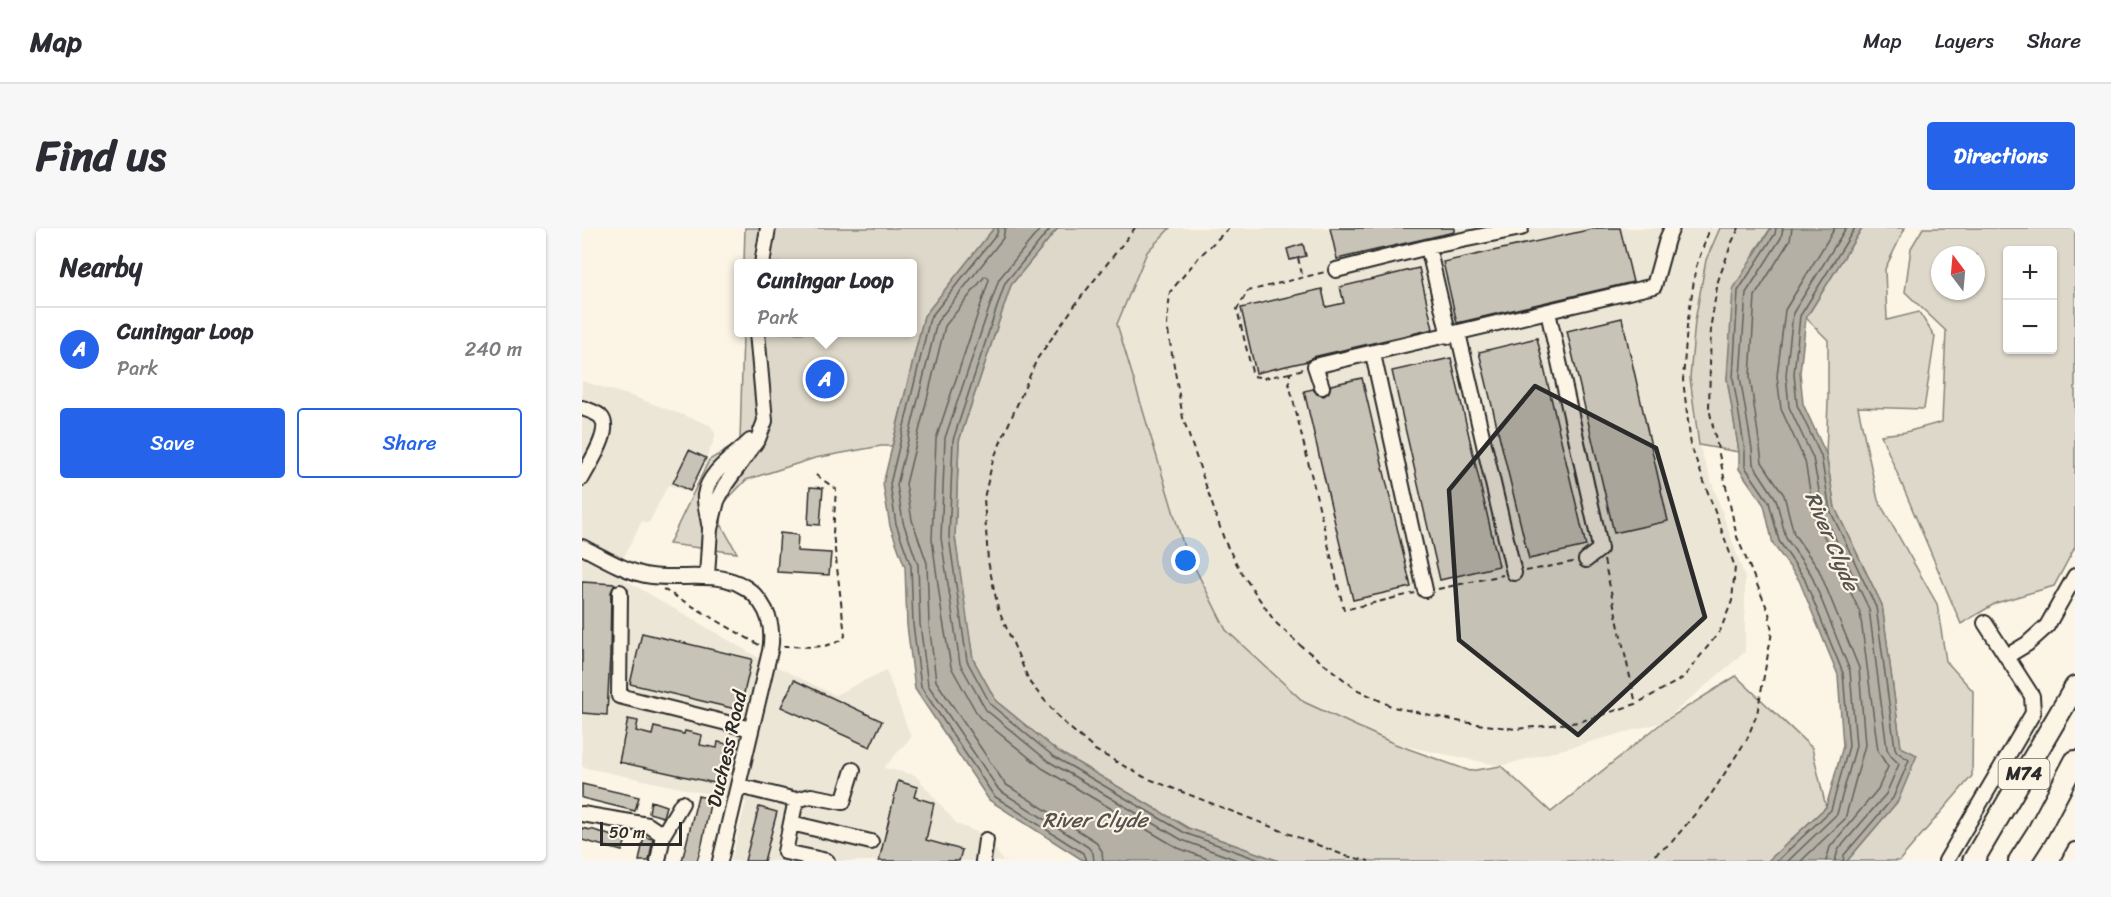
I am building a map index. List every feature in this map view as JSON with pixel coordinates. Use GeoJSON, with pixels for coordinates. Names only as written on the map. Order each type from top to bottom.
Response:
{"type":"FeatureCollection","features":[{"type":"Feature","properties":{"kind":"highway","name":"M74"},"geometry":{"type":"LineString","coordinates":[[1973,861],[2075,687]]}},
{"type":"Feature","properties":{"kind":"highway","name":"M74"},"geometry":{"type":"LineString","coordinates":[[2019,861],[2037,833],[2075,761]]}},
{"type":"Feature","properties":{"kind":"highway","name":"M74"},"geometry":{"type":"LineString","coordinates":[[2028,861],[2037,833]]}},
{"type":"Feature","properties":{"kind":"street"},"geometry":{"type":"LineString","coordinates":[[763,259],[768,228]]}},
{"type":"Feature","properties":{"kind":"street"},"geometry":{"type":"LineString","coordinates":[[1336,270],[1428,247],[1521,228]]}},
{"type":"Feature","properties":{"kind":"street"},"geometry":{"type":"LineString","coordinates":[[1322,387],[1315,366],[1654,286],[1672,228]]}},
{"type":"Feature","properties":{"kind":"street"},"geometry":{"type":"LineString","coordinates":[[1428,247],[1454,335],[1514,573]]}},
{"type":"Feature","properties":{"kind":"street"},"geometry":{"type":"LineString","coordinates":[[1548,312],[1600,549],[1586,560]]}},
{"type":"Feature","properties":{"kind":"street"},"geometry":{"type":"LineString","coordinates":[[707,576],[710,529],[717,501],[722,490],[753,447],[762,429],[765,412],[758,337]]}},
{"type":"Feature","properties":{"kind":"street"},"geometry":{"type":"LineString","coordinates":[[1373,354],[1425,590]]}},
{"type":"Feature","properties":{"kind":"street"},"geometry":{"type":"LineString","coordinates":[[582,408],[601,417],[605,425],[604,435],[582,478]]}},
{"type":"Feature","properties":{"kind":"street"},"geometry":{"type":"LineString","coordinates":[[582,547],[644,574],[659,577],[707,576],[738,583],[757,598],[768,618],[772,634],[771,648]]}},
{"type":"Feature","properties":{"kind":"street"},"geometry":{"type":"LineString","coordinates":[[2007,656],[2027,644],[2047,626],[2075,576]]}},
{"type":"Feature","properties":{"kind":"street"},"geometry":{"type":"LineString","coordinates":[[620,592],[619,696],[752,729]]}},
{"type":"Feature","properties":{"kind":"street"},"geometry":{"type":"LineString","coordinates":[[1946,861],[2033,713],[2032,696],[1985,623]]}},
{"type":"Feature","properties":{"kind":"street","name":"Duchess Road"},"geometry":{"type":"LineString","coordinates":[[720,861],[771,648]]}},
{"type":"Feature","properties":{"kind":"street"},"geometry":{"type":"LineString","coordinates":[[739,786],[796,800],[811,796],[843,802],[853,770]]}},
{"type":"Feature","properties":{"kind":"street"},"geometry":{"type":"LineString","coordinates":[[796,800],[784,852],[827,861]]}},
{"type":"Feature","properties":{"kind":"street"},"geometry":{"type":"LineString","coordinates":[[658,861],[663,835],[682,803]]}},
{"type":"Feature","properties":{"kind":"street"},"geometry":{"type":"LineString","coordinates":[[582,814],[648,825],[663,835]]}},
{"type":"Feature","properties":{"kind":"street"},"geometry":{"type":"LineString","coordinates":[[791,823],[871,842]]}},
{"type":"Feature","properties":{"kind":"street"},"geometry":{"type":"LineString","coordinates":[[983,861],[986,840]]}},
{"type":"Feature","properties":{"kind":"street"},"geometry":{"type":"LineString","coordinates":[[2069,861],[2075,850]]}},
{"type":"Feature","properties":{"kind":"path"},"geometry":{"type":"LineString","coordinates":[[1135,228],[1078,301],[1037,359],[993,460],[984,498],[988,561],[998,608],[1030,683],[1061,720],[1095,750],[1144,777],[1346,856],[1369,861]]}},
{"type":"Feature","properties":{"kind":"path"},"geometry":{"type":"LineString","coordinates":[[1229,228],[1199,257],[1170,292],[1167,325],[1184,418],[1225,542],[1241,572],[1275,622],[1301,646],[1356,689],[1393,707],[1462,722],[1516,729],[1578,722],[1636,704],[1683,678],[1720,631],[1732,601],[1735,567],[1692,446],[1683,380],[1687,326],[1696,267],[1710,228]]}},
{"type":"Feature","properties":{"kind":"path"},"geometry":{"type":"LineString","coordinates":[[1646,861],[1671,843],[1697,812],[1747,739],[1757,714],[1772,632],[1769,613],[1737,537],[1709,408],[1712,324],[1718,281],[1739,228]]}},
{"type":"Feature","properties":{"kind":"path"},"geometry":{"type":"LineString","coordinates":[[1298,258],[1303,278]]}},
{"type":"Feature","properties":{"kind":"path"},"geometry":{"type":"LineString","coordinates":[[1315,366],[1264,378],[1253,376],[1237,309],[1248,291],[1336,270]]}},
{"type":"Feature","properties":{"kind":"path"},"geometry":{"type":"LineString","coordinates":[[1290,373],[1289,383],[1344,610],[1425,590],[1452,587],[1586,560]]}},
{"type":"Feature","properties":{"kind":"path"},"geometry":{"type":"LineString","coordinates":[[654,584],[771,648],[830,645],[840,641],[845,636],[833,533],[836,489],[813,473]]}},
{"type":"Feature","properties":{"kind":"path"},"geometry":{"type":"LineString","coordinates":[[1600,549],[1608,572],[1636,704]]}},
{"type":"Feature","properties":{"kind":"highlighted area"},"geometry":{"type":"Polygon","coordinates":[[[1535,386],[1656,448],[1705,617],[1578,735],[1459,640],[1449,490],[1535,386]]]}},
{"type":"Feature","properties":{"kind":"shaded area"},"geometry":{"type":"Polygon","coordinates":[[[745,228],[994,228],[924,316],[892,446],[815,458],[746,480],[722,505],[721,524],[737,553],[669,544],[709,460],[740,442],[743,337],[917,337],[917,259],[744,259],[745,228]]]}},
{"type":"Feature","properties":{"kind":"shaded area"},"geometry":{"type":"Polygon","coordinates":[[[1058,228],[1170,228],[1147,252],[1117,324],[1183,544],[1226,630],[1304,702],[1395,744],[1470,771],[1501,766],[1551,812],[1663,722],[1736,676],[1812,748],[1826,807],[1768,861],[1279,861],[1188,828],[1056,750],[996,701],[973,659],[955,537],[959,441],[1011,285],[1058,228]]]}},
{"type":"Feature","properties":{"kind":"shaded area"},"geometry":{"type":"Polygon","coordinates":[[[1170,228],[1720,228],[1706,260],[1695,321],[1690,378],[1699,445],[1745,578],[1745,652],[1663,722],[1501,766],[1395,744],[1304,702],[1226,630],[1183,544],[1117,324],[1147,252],[1170,228]]]}},
{"type":"Feature","properties":{"kind":"shaded area"},"geometry":{"type":"Polygon","coordinates":[[[1720,228],[1771,228],[1755,251],[1727,378],[1739,452],[1699,445],[1690,378],[1695,321],[1706,260],[1720,228]]]}},
{"type":"Feature","properties":{"kind":"shaded area"},"geometry":{"type":"Polygon","coordinates":[[[1862,228],[1905,228],[1885,269],[1887,320],[1919,312],[1935,337],[1924,409],[1858,407],[1878,500],[1937,604],[1946,661],[1973,691],[1972,776],[1899,861],[1847,861],[1898,801],[1901,748],[1882,605],[1835,508],[1826,454],[1828,340],[1806,318],[1862,228]]]}},
{"type":"Feature","properties":{"kind":"shaded area"},"geometry":{"type":"Polygon","coordinates":[[[1923,228],[2075,228],[2075,547],[2054,586],[1996,603],[1961,624],[1881,435],[1906,432],[1942,422],[1946,331],[1905,292],[1911,248],[1923,228]]]}},
{"type":"Feature","properties":{"kind":"shaded area"},"geometry":{"type":"Polygon","coordinates":[[[582,381],[637,398],[710,425],[715,433],[715,438],[690,493],[668,485],[649,523],[642,521],[615,574],[759,658],[835,695],[886,670],[911,737],[884,768],[915,775],[957,824],[989,837],[1002,860],[1008,861],[731,861],[746,802],[582,767],[582,381]]]}},
{"type":"Feature","properties":{"kind":"water","name":"River Clyde"},"geometry":{"type":"Polygon","coordinates":[[[994,228],[1058,228],[1011,285],[959,441],[955,537],[973,659],[996,701],[1056,750],[1188,828],[1279,861],[1087,861],[1081,859],[989,800],[915,689],[907,625],[905,567],[890,526],[883,484],[924,316],[994,228]]]}},
{"type":"Feature","properties":{"kind":"water","name":"River Clyde"},"geometry":{"type":"Polygon","coordinates":[[[1771,228],[1862,228],[1806,318],[1800,373],[1803,404],[1826,454],[1835,508],[1882,605],[1901,747],[1917,755],[1898,801],[1847,861],[1768,861],[1826,807],[1843,746],[1838,675],[1799,580],[1773,544],[1764,505],[1739,469],[1739,452],[1727,378],[1733,289],[1771,228]]]}},
{"type":"Feature","properties":{"kind":"building"},"geometry":{"type":"Polygon","coordinates":[[[1330,228],[1454,228],[1454,232],[1337,259],[1330,228]]]}},
{"type":"Feature","properties":{"kind":"building"},"geometry":{"type":"Polygon","coordinates":[[[1597,228],[1620,228],[1633,282],[1457,323],[1443,262],[1597,228]]]}},
{"type":"Feature","properties":{"kind":"building"},"geometry":{"type":"Polygon","coordinates":[[[1303,244],[1306,256],[1290,260],[1287,249],[1303,244]]]}},
{"type":"Feature","properties":{"kind":"building"},"geometry":{"type":"Polygon","coordinates":[[[1419,268],[1433,329],[1256,373],[1241,308],[1322,289],[1326,307],[1344,303],[1340,287],[1419,268]]]}},
{"type":"Feature","properties":{"kind":"building"},"geometry":{"type":"Polygon","coordinates":[[[1622,318],[1668,521],[1614,533],[1567,331],[1622,318]]]}},
{"type":"Feature","properties":{"kind":"building"},"geometry":{"type":"Polygon","coordinates":[[[1537,338],[1586,546],[1529,559],[1479,352],[1537,338]]]}},
{"type":"Feature","properties":{"kind":"building"},"geometry":{"type":"Polygon","coordinates":[[[1451,358],[1499,566],[1440,580],[1392,371],[1451,358]]]}},
{"type":"Feature","properties":{"kind":"building"},"geometry":{"type":"Polygon","coordinates":[[[1362,378],[1411,587],[1353,600],[1304,391],[1313,389],[1317,394],[1324,396],[1329,392],[1331,385],[1362,378]]]}},
{"type":"Feature","properties":{"kind":"building"},"geometry":{"type":"Polygon","coordinates":[[[689,450],[706,458],[690,491],[673,483],[689,450]]]}},
{"type":"Feature","properties":{"kind":"building"},"geometry":{"type":"Polygon","coordinates":[[[810,487],[823,488],[820,525],[808,524],[810,487]]]}},
{"type":"Feature","properties":{"kind":"building"},"geometry":{"type":"Polygon","coordinates":[[[780,533],[798,535],[797,551],[831,553],[829,575],[777,572],[780,533]]]}},
{"type":"Feature","properties":{"kind":"building"},"geometry":{"type":"Polygon","coordinates":[[[582,582],[615,584],[611,592],[607,715],[582,713],[582,582]]]}},
{"type":"Feature","properties":{"kind":"building"},"geometry":{"type":"Polygon","coordinates":[[[642,633],[752,659],[740,710],[630,684],[642,633]]]}},
{"type":"Feature","properties":{"kind":"building"},"geometry":{"type":"Polygon","coordinates":[[[794,680],[882,721],[870,747],[781,707],[794,680]]]}},
{"type":"Feature","properties":{"kind":"building"},"geometry":{"type":"Polygon","coordinates":[[[628,719],[638,721],[636,731],[652,735],[654,727],[684,734],[685,731],[702,735],[700,745],[717,748],[718,742],[727,744],[719,784],[619,762],[628,719]]]}},
{"type":"Feature","properties":{"kind":"building"},"geometry":{"type":"Polygon","coordinates":[[[898,781],[917,787],[914,797],[934,803],[926,840],[962,850],[959,861],[879,861],[898,781]]]}},
{"type":"Feature","properties":{"kind":"building"},"geometry":{"type":"Polygon","coordinates":[[[582,784],[639,797],[635,811],[582,798],[582,784]]]}},
{"type":"Feature","properties":{"kind":"building"},"geometry":{"type":"Polygon","coordinates":[[[698,796],[711,799],[702,844],[697,861],[682,861],[698,796]]]}},
{"type":"Feature","properties":{"kind":"building"},"geometry":{"type":"Polygon","coordinates":[[[651,801],[666,806],[663,817],[649,813],[651,801]]]}},
{"type":"Feature","properties":{"kind":"building"},"geometry":{"type":"Polygon","coordinates":[[[759,807],[777,812],[764,861],[745,861],[759,807]]]}},
{"type":"Feature","properties":{"kind":"building"},"geometry":{"type":"Polygon","coordinates":[[[582,828],[615,837],[616,834],[627,837],[622,851],[582,840],[582,828]]]}},
{"type":"Feature","properties":{"kind":"building"},"geometry":{"type":"Polygon","coordinates":[[[644,837],[653,839],[649,861],[639,861],[644,837]]]}},
{"type":"Feature","properties":{"kind":"place","name":"Cuningar Loop"},"geometry":{"type":"Point","coordinates":[825,379]}}]}
